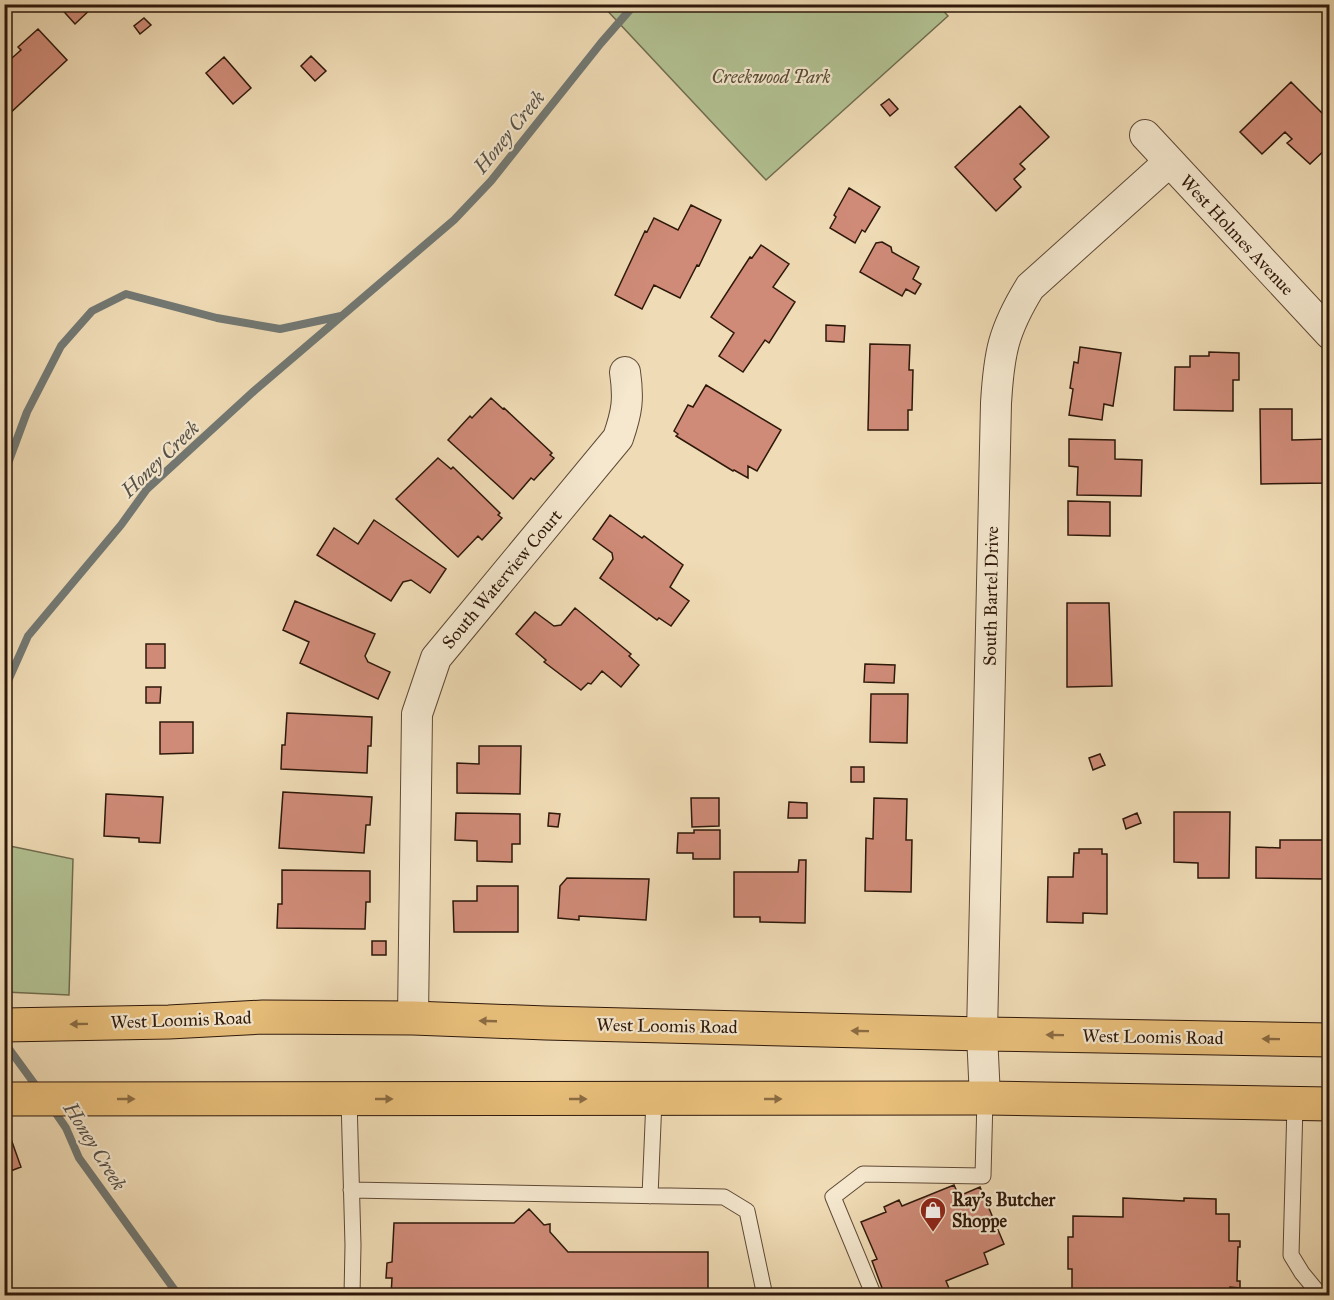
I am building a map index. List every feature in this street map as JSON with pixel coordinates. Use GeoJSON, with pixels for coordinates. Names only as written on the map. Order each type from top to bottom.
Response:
{"type":"FeatureCollection","features":[{"type":"Feature","properties":{"kind":"main road","name":"West Loomis Road"},"geometry":{"type":"LineString","coordinates":[[5,1025],[170,1022],[263,1017],[413,1018],[982,1034],[1329,1040]]}},
{"type":"Feature","properties":{"kind":"main road"},"geometry":{"type":"LineString","coordinates":[[6,1099],[985,1098],[1329,1104]]}},
{"type":"Feature","properties":{"kind":"street","name":"West Holmes Avenue"},"geometry":{"type":"LineString","coordinates":[[1145,135],[1329,334]]}},
{"type":"Feature","properties":{"kind":"street","name":"South Bartel Drive"},"geometry":{"type":"LineString","coordinates":[[985,1098],[982,1034],[998,365],[1005,334],[1015,311],[1030,287],[1169,162]]}},
{"type":"Feature","properties":{"kind":"street","name":"South Waterview Court"},"geometry":{"type":"LineString","coordinates":[[413,1018],[417,714],[436,657],[618,438],[626,417],[628,397],[625,372]]}},
{"type":"Feature","properties":{"kind":"lane"},"geometry":{"type":"LineString","coordinates":[[874,1296],[833,1197],[863,1174],[983,1176],[985,1098]]}},
{"type":"Feature","properties":{"kind":"lane"},"geometry":{"type":"LineString","coordinates":[[349,1099],[352,1296]]}},
{"type":"Feature","properties":{"kind":"lane"},"geometry":{"type":"LineString","coordinates":[[650,1196],[654,1099]]}},
{"type":"Feature","properties":{"kind":"lane"},"geometry":{"type":"LineString","coordinates":[[1295,1104],[1292,1255],[1302,1273],[1324,1292]]}},
{"type":"Feature","properties":{"kind":"lane"},"geometry":{"type":"LineString","coordinates":[[351,1191],[724,1197],[747,1211],[765,1296]]}},
{"type":"Feature","properties":{"kind":"green space","name":"Creekwood Park"},"geometry":{"type":"Polygon","coordinates":[[[937,4],[948,16],[766,180],[602,5],[937,4]]]}},
{"type":"Feature","properties":{"kind":"green space"},"geometry":{"type":"Polygon","coordinates":[[[5,845],[73,859],[69,995],[5,992],[5,845]]]}},
{"type":"Feature","properties":{"kind":"building"},"geometry":{"type":"Polygon","coordinates":[[[57,4],[96,4],[75,24],[57,4]]]}},
{"type":"Feature","properties":{"kind":"building"},"geometry":{"type":"Polygon","coordinates":[[[144,18],[151,25],[140,34],[134,26],[144,18]]]}},
{"type":"Feature","properties":{"kind":"building"},"geometry":{"type":"Polygon","coordinates":[[[38,29],[67,60],[7,116],[4,114],[4,65],[21,50],[18,47],[38,29]]]}},
{"type":"Feature","properties":{"kind":"building"},"geometry":{"type":"Polygon","coordinates":[[[311,56],[326,71],[315,81],[301,66],[311,56]]]}},
{"type":"Feature","properties":{"kind":"building"},"geometry":{"type":"Polygon","coordinates":[[[224,57],[251,88],[233,104],[206,73],[224,57]]]}},
{"type":"Feature","properties":{"kind":"building"},"geometry":{"type":"Polygon","coordinates":[[[1291,82],[1330,121],[1330,145],[1310,164],[1287,143],[1292,139],[1285,132],[1262,154],[1240,132],[1291,82]]]}},
{"type":"Feature","properties":{"kind":"building"},"geometry":{"type":"Polygon","coordinates":[[[889,99],[898,109],[890,116],[881,105],[889,99]]]}},
{"type":"Feature","properties":{"kind":"building"},"geometry":{"type":"Polygon","coordinates":[[[1020,106],[1049,137],[1020,164],[1025,169],[1014,179],[1021,187],[996,211],[955,167],[1020,106]]]}},
{"type":"Feature","properties":{"kind":"building"},"geometry":{"type":"Polygon","coordinates":[[[849,188],[880,207],[865,232],[862,230],[855,243],[830,228],[836,217],[834,215],[849,188]]]}},
{"type":"Feature","properties":{"kind":"building"},"geometry":{"type":"Polygon","coordinates":[[[691,205],[721,220],[699,266],[697,265],[680,298],[654,285],[642,309],[615,295],[645,231],[647,232],[654,218],[678,230],[691,205]]]}},
{"type":"Feature","properties":{"kind":"building"},"geometry":{"type":"Polygon","coordinates":[[[882,242],[891,247],[892,252],[919,267],[913,279],[921,284],[915,294],[906,289],[902,296],[860,272],[876,243],[882,242]]]}},
{"type":"Feature","properties":{"kind":"building"},"geometry":{"type":"Polygon","coordinates":[[[761,245],[789,264],[773,287],[795,302],[769,343],[765,340],[743,372],[719,356],[734,333],[711,317],[750,257],[752,258],[761,245]]]}},
{"type":"Feature","properties":{"kind":"building"},"geometry":{"type":"Polygon","coordinates":[[[826,325],[845,326],[844,342],[826,341],[826,325]]]}},
{"type":"Feature","properties":{"kind":"building"},"geometry":{"type":"Polygon","coordinates":[[[870,344],[910,345],[909,370],[913,370],[912,410],[908,410],[908,430],[868,430],[870,344]]]}},
{"type":"Feature","properties":{"kind":"building"},"geometry":{"type":"Polygon","coordinates":[[[1080,347],[1121,353],[1113,406],[1104,404],[1102,420],[1069,415],[1074,362],[1078,363],[1080,347]]]}},
{"type":"Feature","properties":{"kind":"building"},"geometry":{"type":"Polygon","coordinates":[[[1209,352],[1239,353],[1239,380],[1233,380],[1233,411],[1174,410],[1175,367],[1190,367],[1190,356],[1209,356],[1209,352]]]}},
{"type":"Feature","properties":{"kind":"building"},"geometry":{"type":"Polygon","coordinates":[[[706,385],[781,430],[757,471],[748,466],[748,478],[676,436],[678,434],[674,431],[688,405],[693,407],[706,385]]]}},
{"type":"Feature","properties":{"kind":"building"},"geometry":{"type":"Polygon","coordinates":[[[491,398],[552,453],[550,455],[554,458],[534,480],[531,478],[513,499],[448,440],[491,398]]]}},
{"type":"Feature","properties":{"kind":"building"},"geometry":{"type":"Polygon","coordinates":[[[1260,409],[1292,409],[1292,440],[1330,439],[1330,483],[1261,484],[1260,409]]]}},
{"type":"Feature","properties":{"kind":"building"},"geometry":{"type":"Polygon","coordinates":[[[1069,439],[1115,440],[1115,459],[1142,460],[1141,496],[1077,495],[1078,467],[1069,466],[1069,439]]]}},
{"type":"Feature","properties":{"kind":"building"},"geometry":{"type":"Polygon","coordinates":[[[438,458],[451,469],[453,467],[500,513],[498,515],[502,518],[482,540],[478,536],[458,557],[396,499],[438,458]]]}},
{"type":"Feature","properties":{"kind":"building"},"geometry":{"type":"Polygon","coordinates":[[[1068,501],[1110,502],[1110,536],[1068,535],[1068,501]]]}},
{"type":"Feature","properties":{"kind":"building"},"geometry":{"type":"Polygon","coordinates":[[[610,515],[642,538],[644,536],[683,565],[670,587],[689,601],[671,626],[659,618],[657,620],[600,578],[613,559],[612,553],[593,539],[610,515]]]}},
{"type":"Feature","properties":{"kind":"building"},"geometry":{"type":"Polygon","coordinates":[[[374,520],[446,569],[430,593],[411,580],[403,582],[391,601],[317,555],[334,528],[358,544],[374,520]]]}},
{"type":"Feature","properties":{"kind":"building"},"geometry":{"type":"Polygon","coordinates":[[[295,601],[375,634],[365,656],[368,662],[390,672],[378,699],[300,663],[309,642],[283,630],[295,601]]]}},
{"type":"Feature","properties":{"kind":"building"},"geometry":{"type":"Polygon","coordinates":[[[1067,603],[1109,603],[1112,686],[1067,687],[1067,603]]]}},
{"type":"Feature","properties":{"kind":"building"},"geometry":{"type":"Polygon","coordinates":[[[575,608],[631,654],[629,656],[639,665],[621,687],[602,671],[591,684],[588,683],[581,690],[544,662],[546,660],[516,634],[535,612],[554,626],[561,625],[575,608]]]}},
{"type":"Feature","properties":{"kind":"building"},"geometry":{"type":"Polygon","coordinates":[[[146,644],[165,644],[165,668],[146,668],[146,644]]]}},
{"type":"Feature","properties":{"kind":"building"},"geometry":{"type":"Polygon","coordinates":[[[865,664],[895,665],[894,683],[864,682],[865,664]]]}},
{"type":"Feature","properties":{"kind":"building"},"geometry":{"type":"Polygon","coordinates":[[[146,687],[161,687],[160,703],[146,703],[146,687]]]}},
{"type":"Feature","properties":{"kind":"building"},"geometry":{"type":"Polygon","coordinates":[[[871,694],[908,694],[907,743],[870,742],[871,694]]]}},
{"type":"Feature","properties":{"kind":"building"},"geometry":{"type":"Polygon","coordinates":[[[287,713],[372,717],[367,773],[281,769],[287,713]]]}},
{"type":"Feature","properties":{"kind":"building"},"geometry":{"type":"Polygon","coordinates":[[[160,722],[193,722],[193,753],[160,754],[160,722]]]}},
{"type":"Feature","properties":{"kind":"building"},"geometry":{"type":"Polygon","coordinates":[[[479,746],[521,746],[520,794],[457,793],[457,763],[479,764],[479,746]]]}},
{"type":"Feature","properties":{"kind":"building"},"geometry":{"type":"Polygon","coordinates":[[[1100,754],[1105,765],[1093,770],[1089,758],[1100,754]]]}},
{"type":"Feature","properties":{"kind":"building"},"geometry":{"type":"Polygon","coordinates":[[[851,767],[864,767],[864,782],[851,782],[851,767]]]}},
{"type":"Feature","properties":{"kind":"building"},"geometry":{"type":"Polygon","coordinates":[[[283,792],[372,797],[370,825],[366,825],[364,853],[279,848],[283,792]]]}},
{"type":"Feature","properties":{"kind":"building"},"geometry":{"type":"Polygon","coordinates":[[[106,794],[163,797],[160,843],[139,842],[139,838],[104,836],[106,794]]]}},
{"type":"Feature","properties":{"kind":"building"},"geometry":{"type":"Polygon","coordinates":[[[691,798],[719,798],[719,826],[692,827],[691,798]]]}},
{"type":"Feature","properties":{"kind":"building"},"geometry":{"type":"Polygon","coordinates":[[[874,798],[907,799],[906,840],[912,840],[911,892],[865,891],[866,838],[873,839],[874,798]]]}},
{"type":"Feature","properties":{"kind":"building"},"geometry":{"type":"Polygon","coordinates":[[[789,802],[807,803],[807,818],[788,818],[789,802]]]}},
{"type":"Feature","properties":{"kind":"building"},"geometry":{"type":"Polygon","coordinates":[[[1174,812],[1230,812],[1229,878],[1198,878],[1198,863],[1174,862],[1174,812]]]}},
{"type":"Feature","properties":{"kind":"building"},"geometry":{"type":"Polygon","coordinates":[[[456,813],[520,814],[520,844],[512,844],[512,862],[477,861],[477,841],[455,840],[456,813]]]}},
{"type":"Feature","properties":{"kind":"building"},"geometry":{"type":"Polygon","coordinates":[[[549,813],[560,814],[558,827],[548,826],[549,813]]]}},
{"type":"Feature","properties":{"kind":"building"},"geometry":{"type":"Polygon","coordinates":[[[1137,813],[1141,823],[1126,829],[1123,819],[1137,813]]]}},
{"type":"Feature","properties":{"kind":"building"},"geometry":{"type":"Polygon","coordinates":[[[694,830],[720,830],[720,859],[693,859],[693,853],[677,853],[678,833],[694,833],[694,830]]]}},
{"type":"Feature","properties":{"kind":"building"},"geometry":{"type":"Polygon","coordinates":[[[1280,840],[1325,840],[1324,879],[1256,878],[1256,847],[1280,848],[1280,840]]]}},
{"type":"Feature","properties":{"kind":"building"},"geometry":{"type":"Polygon","coordinates":[[[1079,849],[1102,849],[1102,854],[1107,854],[1107,914],[1083,913],[1083,923],[1047,922],[1048,877],[1073,877],[1074,853],[1079,853],[1079,849]]]}},
{"type":"Feature","properties":{"kind":"building"},"geometry":{"type":"Polygon","coordinates":[[[799,860],[806,860],[805,923],[760,922],[760,917],[734,917],[734,872],[798,872],[799,860]]]}},
{"type":"Feature","properties":{"kind":"building"},"geometry":{"type":"Polygon","coordinates":[[[282,870],[370,871],[370,902],[366,902],[365,929],[277,928],[278,904],[282,904],[282,870]]]}},
{"type":"Feature","properties":{"kind":"building"},"geometry":{"type":"Polygon","coordinates":[[[567,878],[649,879],[646,920],[579,916],[579,920],[558,918],[560,886],[567,878]]]}},
{"type":"Feature","properties":{"kind":"building"},"geometry":{"type":"Polygon","coordinates":[[[477,886],[518,886],[518,932],[454,932],[453,901],[477,901],[477,886]]]}},
{"type":"Feature","properties":{"kind":"building"},"geometry":{"type":"Polygon","coordinates":[[[372,941],[386,941],[386,955],[372,955],[372,941]]]}},
{"type":"Feature","properties":{"kind":"building"},"geometry":{"type":"Polygon","coordinates":[[[11,1139],[21,1167],[8,1172],[7,1168],[4,1168],[4,1141],[11,1139]]]}},
{"type":"Feature","properties":{"kind":"building","name":"Ray's Butcher Shoppe"},"geometry":{"type":"Polygon","coordinates":[[[954,1185],[959,1196],[980,1187],[1004,1244],[984,1253],[988,1264],[946,1281],[951,1293],[944,1296],[885,1296],[872,1261],[877,1259],[861,1222],[886,1212],[884,1207],[899,1200],[902,1206],[954,1185]]]}},
{"type":"Feature","properties":{"kind":"building"},"geometry":{"type":"Polygon","coordinates":[[[4,1194],[11,1211],[4,1213],[4,1194]]]}},
{"type":"Feature","properties":{"kind":"building"},"geometry":{"type":"Polygon","coordinates":[[[1123,1198],[1184,1201],[1184,1198],[1216,1199],[1216,1214],[1229,1214],[1229,1241],[1240,1241],[1237,1281],[1240,1281],[1240,1288],[1230,1287],[1229,1296],[1122,1296],[1122,1292],[1072,1291],[1072,1269],[1068,1269],[1068,1237],[1073,1237],[1073,1216],[1123,1217],[1123,1198]]]}},
{"type":"Feature","properties":{"kind":"building"},"geometry":{"type":"Polygon","coordinates":[[[529,1209],[544,1225],[550,1224],[550,1232],[568,1252],[708,1252],[708,1296],[391,1296],[392,1278],[386,1278],[387,1263],[392,1262],[394,1223],[514,1223],[529,1209]]]}},
{"type":"Feature","properties":{"kind":"waterway","name":"Honey Creek"},"geometry":{"type":"LineString","coordinates":[[4,690],[28,636],[121,525],[147,489],[254,391],[454,220],[491,181],[635,4]]}},
{"type":"Feature","properties":{"kind":"waterway","name":"Honey Creek"},"geometry":{"type":"LineString","coordinates":[[4,474],[27,412],[61,346],[92,311],[126,294],[217,318],[280,329],[341,316]]}},
{"type":"Feature","properties":{"kind":"waterway","name":"Honey Creek"},"geometry":{"type":"LineString","coordinates":[[4,1042],[39,1090]]}},
{"type":"Feature","properties":{"kind":"waterway","name":"Honey Creek"},"geometry":{"type":"LineString","coordinates":[[53,1109],[66,1128],[79,1158],[179,1296]]}},
{"type":"Feature","properties":{"kind":"place","name":"Ray's Butcher Shoppe"},"geometry":{"type":"Point","coordinates":[933,1233]}}]}
